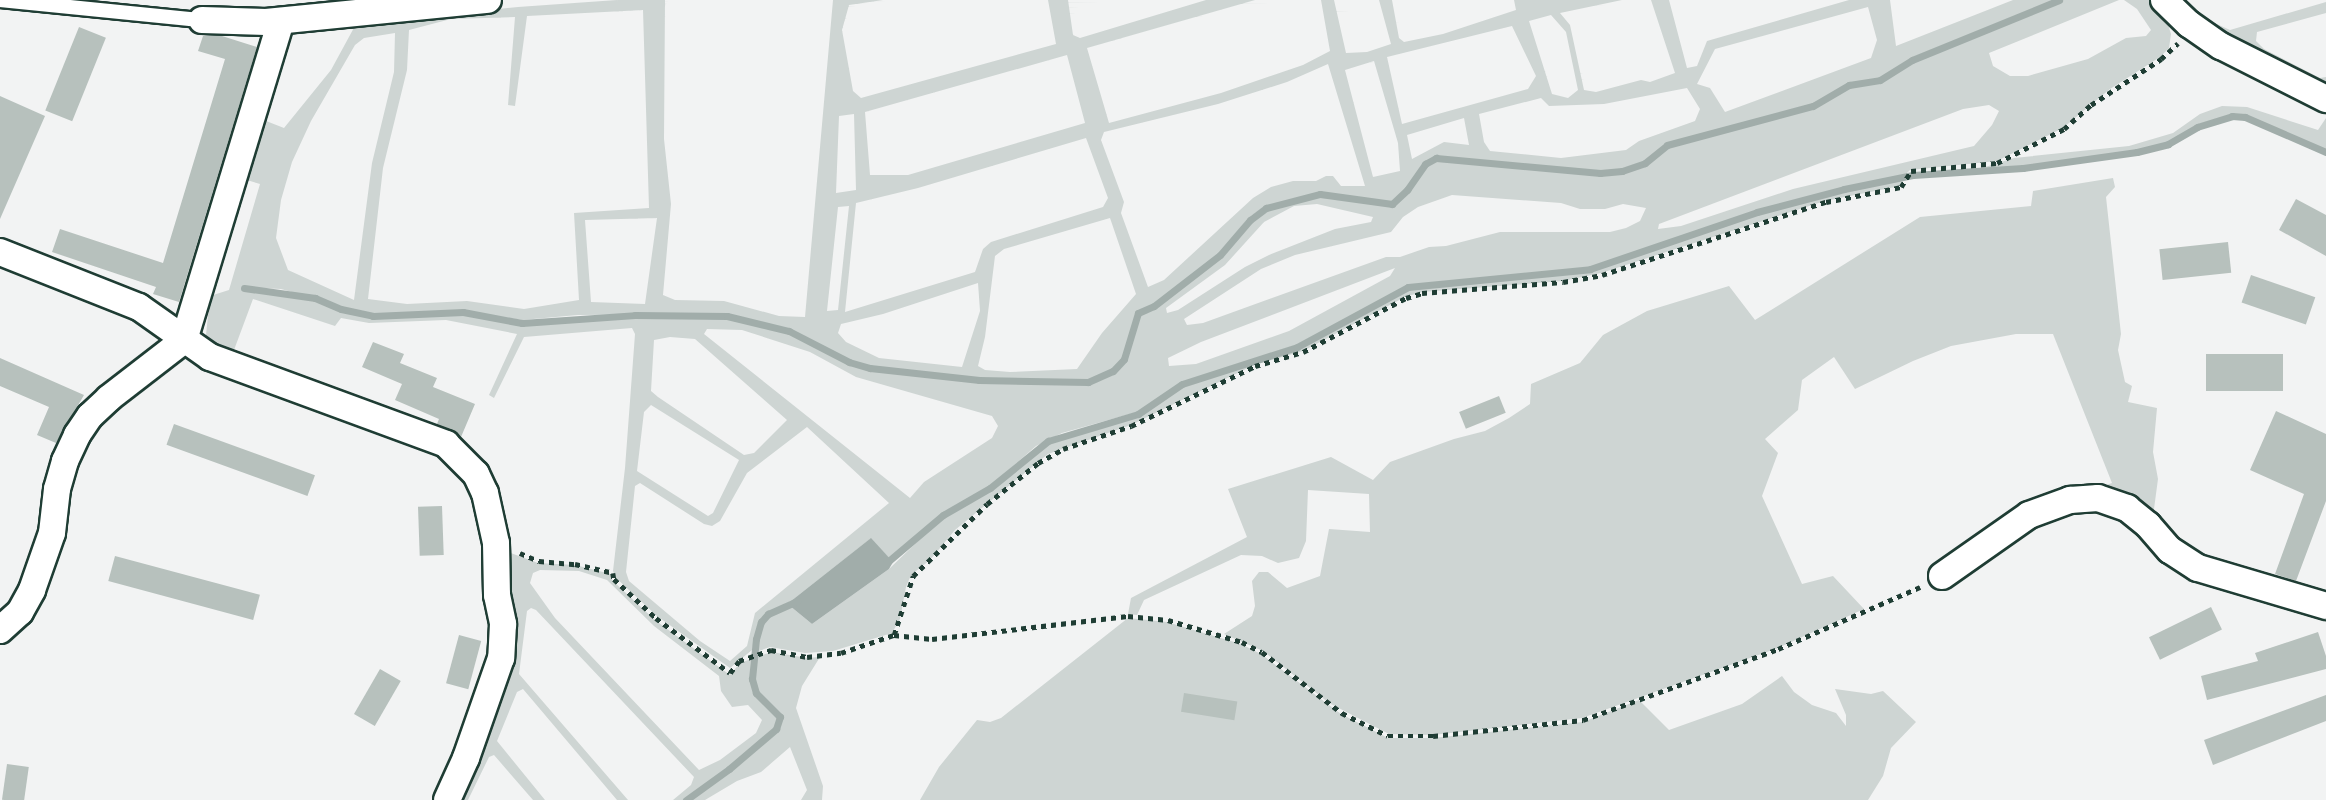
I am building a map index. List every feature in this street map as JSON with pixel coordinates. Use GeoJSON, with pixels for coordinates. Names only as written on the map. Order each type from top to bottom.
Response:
{"type":"FeatureCollection","features":[{"type":"Feature","properties":{"kind":"street"},"geometry":{"type":"LineString","coordinates":[[202,20],[488,0]]}},
{"type":"Feature","properties":{"kind":"street"},"geometry":{"type":"LineString","coordinates":[[2164,0],[2189,24],[2221,46],[2326,99]]}},
{"type":"Feature","properties":{"kind":"street"},"geometry":{"type":"LineString","coordinates":[[0,630],[20,612],[32,590],[52,533],[57,489],[65,461],[77,435],[90,416],[109,398],[184,340],[273,14]]}},
{"type":"Feature","properties":{"kind":"street"},"geometry":{"type":"LineString","coordinates":[[0,252],[139,307],[210,357],[446,444],[476,474],[485,493],[496,543],[497,595],[503,624],[501,658],[466,758],[447,800]]}},
{"type":"Feature","properties":{"kind":"street"},"geometry":{"type":"LineString","coordinates":[[1942,576],[2029,515],[2070,500],[2098,498],[2127,508],[2148,525],[2170,550],[2198,568],[2326,606]]}},
{"type":"Feature","properties":{"kind":"lane"},"geometry":{"type":"LineString","coordinates":[[0,0],[202,20]]}},
{"type":"Feature","properties":{"kind":"path"},"geometry":{"type":"LineString","coordinates":[[894,635],[913,576],[987,505],[1038,463],[1063,449],[1131,426],[1255,366],[1303,352],[1406,298],[1422,293],[1563,282],[1602,275],[1812,206],[1901,187],[1910,171],[1982,166],[2012,157],[2064,129],[2091,105],[2161,59],[2180,40],[2189,24]]}},
{"type":"Feature","properties":{"kind":"path"},"geometry":{"type":"LineString","coordinates":[[496,543],[539,561],[575,564],[612,573],[614,579],[656,618],[730,673],[739,662],[771,650],[807,657],[830,654],[894,635],[932,639],[1004,633],[1128,616],[1168,620],[1203,629],[1262,652],[1328,704],[1360,724],[1388,736],[1433,736],[1583,720],[1779,649],[1942,576]]}},
{"type":"Feature","properties":{"kind":"shaded area"},"geometry":{"type":"Polygon","coordinates":[[[617,0],[665,0],[664,139],[671,204],[663,295],[675,300],[724,301],[779,316],[805,317],[833,0],[883,0],[849,5],[842,30],[853,91],[861,98],[1056,44],[1048,0],[1068,0],[1073,35],[1080,38],[1206,0],[1255,0],[1087,48],[1109,123],[1221,93],[1303,65],[1330,51],[1321,0],[1334,0],[1346,53],[1367,52],[1391,44],[1379,0],[1392,0],[1399,38],[1404,42],[1443,34],[1516,10],[1514,0],[1622,0],[1560,13],[1570,25],[1584,90],[1596,92],[1641,80],[1650,82],[1675,73],[1651,0],[1669,0],[1687,68],[1697,66],[1707,41],[1849,0],[1890,0],[1896,46],[2013,0],[2054,0],[1911,58],[1879,79],[1848,84],[1813,105],[1666,143],[1645,161],[1621,169],[1600,171],[1435,156],[1423,163],[1406,189],[1391,202],[1320,192],[1265,206],[1248,218],[1219,254],[1153,305],[1137,312],[1123,358],[1112,369],[1088,380],[979,378],[870,366],[849,360],[790,329],[727,314],[578,315],[522,320],[463,311],[373,315],[281,289],[241,287],[314,300],[340,311],[372,318],[462,314],[522,324],[578,318],[727,317],[789,332],[848,364],[869,370],[978,382],[1089,384],[1114,372],[1126,360],[1139,314],[1155,308],[1221,256],[1251,221],[1283,203],[1320,196],[1392,206],[1409,191],[1426,165],[1436,160],[1600,175],[1622,172],[1647,164],[1667,147],[1814,108],[1849,87],[1881,82],[1913,61],[2064,0],[2119,0],[1989,53],[1993,66],[2010,76],[2028,76],[2088,59],[2126,38],[2146,36],[2151,30],[2137,9],[2124,0],[2151,0],[2166,18],[2171,34],[2169,48],[2160,57],[2110,89],[2063,128],[1997,161],[1910,170],[1906,174],[1794,200],[1590,267],[1408,285],[1296,345],[1182,382],[1137,412],[1062,433],[1036,446],[989,487],[942,513],[891,560],[870,539],[791,601],[759,620],[752,650],[730,668],[657,616],[616,578],[613,571],[625,468],[635,334],[632,328],[524,337],[494,398],[489,395],[517,334],[446,320],[369,323],[341,318],[335,326],[253,299],[234,350],[303,376],[296,381],[210,342],[206,335],[210,296],[229,290],[260,184],[240,178],[261,119],[284,128],[331,70],[356,24],[617,0]],[[1868,7],[1715,49],[1697,84],[1710,88],[1725,112],[1871,58],[1877,40],[1868,7]],[[643,10],[527,16],[515,106],[508,105],[515,17],[451,19],[409,30],[407,70],[383,168],[368,299],[407,304],[467,301],[524,309],[579,300],[574,213],[649,208],[643,10]],[[1551,15],[1529,21],[1552,94],[1568,98],[1578,90],[1566,32],[1551,15]],[[1512,26],[1387,57],[1402,124],[1528,89],[1536,76],[1512,26]],[[395,33],[364,38],[355,45],[311,121],[292,162],[281,200],[276,238],[288,270],[354,300],[372,163],[394,72],[395,33]],[[1067,55],[865,112],[870,175],[908,175],[1085,123],[1067,55]],[[1374,61],[1345,70],[1373,177],[1400,171],[1398,143],[1374,61]],[[1328,64],[1287,82],[1218,104],[1104,132],[1101,140],[1124,202],[1121,213],[1148,287],[1164,280],[1253,198],[1271,187],[1293,181],[1316,181],[1326,176],[1333,176],[1341,186],[1365,186],[1328,64]],[[1687,88],[1604,104],[1549,106],[1541,98],[1479,114],[1484,142],[1490,151],[1561,158],[1626,150],[1639,141],[1695,121],[1700,109],[1687,88]],[[1989,105],[1963,109],[1659,224],[1658,229],[1681,226],[1793,189],[1974,146],[1992,125],[1999,111],[1989,105]],[[854,114],[839,116],[836,193],[856,190],[854,114]],[[1464,118],[1407,135],[1412,159],[1444,142],[1469,145],[1464,118]],[[1086,138],[918,188],[856,203],[845,312],[975,272],[983,249],[991,242],[1103,207],[1108,198],[1086,138]],[[1452,195],[1418,207],[1403,217],[1391,232],[1295,255],[1261,269],[1184,319],[1187,325],[1203,323],[1386,257],[1400,257],[1429,247],[1446,246],[1500,232],[1610,232],[1640,221],[1646,208],[1623,204],[1605,209],[1580,209],[1561,203],[1452,195]],[[1317,204],[1294,206],[1264,222],[1225,265],[1166,308],[1167,313],[1178,310],[1245,267],[1269,255],[1335,229],[1371,222],[1373,217],[1317,204]],[[849,206],[838,207],[827,311],[838,310],[849,206]],[[657,218],[585,220],[591,302],[645,304],[657,218]],[[1110,218],[1004,249],[995,256],[985,337],[978,366],[985,370],[1010,372],[1077,369],[1102,333],[1136,294],[1110,218]],[[1395,268],[1201,342],[1168,358],[1169,366],[1196,364],[1289,331],[1390,276],[1395,268]],[[978,283],[883,314],[841,324],[838,333],[846,342],[879,358],[962,367],[980,311],[978,283]],[[707,329],[704,334],[910,498],[924,482],[992,438],[998,426],[992,416],[856,377],[810,352],[742,330],[707,329]],[[670,337],[654,340],[651,391],[744,455],[754,453],[787,420],[695,339],[670,337]],[[651,405],[644,412],[637,471],[708,516],[713,513],[739,460],[651,405]],[[807,427],[747,473],[720,521],[712,526],[704,524],[640,483],[635,486],[626,572],[629,581],[700,641],[730,661],[747,646],[755,613],[889,503],[807,427]]]}},
{"type":"Feature","properties":{"kind":"shaded area"},"geometry":{"type":"Polygon","coordinates":[[[2176,0],[2183,0],[2210,21],[2230,30],[2326,2],[2326,13],[2257,32],[2256,41],[2264,49],[2320,78],[2326,77],[2326,90],[2226,34],[2176,0]]]}},
{"type":"Feature","properties":{"kind":"shaded area"},"geometry":{"type":"Polygon","coordinates":[[[2222,106],[2247,107],[2318,130],[2326,118],[2326,150],[2245,115],[2232,114],[2196,125],[2168,143],[2137,150],[2023,166],[1910,174],[1982,168],[2014,158],[2129,146],[2173,133],[2200,114],[2222,106]]]}},
{"type":"Feature","properties":{"kind":"shaded area"},"geometry":{"type":"Polygon","coordinates":[[[1905,178],[1900,186],[1825,201],[1601,273],[1563,281],[1422,292],[1405,297],[1303,351],[1254,365],[1131,425],[1048,454],[955,530],[930,560],[911,575],[900,619],[892,633],[833,651],[805,653],[770,647],[756,652],[763,622],[769,615],[790,606],[812,624],[889,569],[944,516],[991,490],[1049,442],[1139,415],[1183,385],[1298,348],[1409,288],[1591,270],[1758,214],[1905,178]]]}},
{"type":"Feature","properties":{"kind":"shaded area"},"geometry":{"type":"Polygon","coordinates":[[[2113,178],[2115,187],[2106,197],[2121,334],[2118,350],[2125,382],[2132,386],[2128,402],[2157,408],[2153,452],[2158,479],[2152,524],[2087,492],[2112,483],[2053,334],[2016,334],[1951,346],[1855,389],[1834,357],[1802,380],[1798,410],[1765,439],[1778,453],[1762,496],[1802,584],[1833,576],[1864,609],[1778,648],[1582,718],[1433,735],[1389,734],[1329,703],[1263,651],[1224,634],[1252,616],[1255,606],[1252,581],[1259,572],[1268,572],[1287,588],[1320,576],[1329,529],[1370,532],[1369,494],[1308,490],[1306,541],[1299,558],[1278,563],[1262,556],[1241,555],[1144,600],[1137,615],[1128,614],[1131,598],[1247,537],[1228,489],[1331,457],[1373,480],[1390,462],[1485,431],[1509,418],[1530,404],[1531,384],[1580,363],[1603,335],[1647,311],[1729,286],[1755,320],[1920,217],[2031,206],[2033,191],[2113,178]]]}},
{"type":"Feature","properties":{"kind":"shaded area"},"geometry":{"type":"Polygon","coordinates":[[[871,538],[893,562],[889,569],[812,624],[790,606],[791,601],[871,538]]]}},
{"type":"Feature","properties":{"kind":"shaded area"},"geometry":{"type":"Polygon","coordinates":[[[500,549],[538,563],[575,565],[611,574],[612,580],[655,620],[730,675],[740,663],[751,659],[750,679],[755,694],[778,718],[774,728],[728,768],[683,800],[673,800],[691,785],[694,777],[536,610],[531,608],[527,611],[519,674],[628,800],[617,800],[523,689],[517,692],[497,741],[545,800],[533,800],[494,755],[489,757],[468,800],[452,800],[496,698],[500,549]],[[540,570],[533,573],[530,583],[555,618],[699,770],[720,760],[756,733],[762,720],[748,705],[732,707],[721,691],[719,676],[654,626],[607,580],[579,571],[540,570]]]}},
{"type":"Feature","properties":{"kind":"shaded area"},"geometry":{"type":"Polygon","coordinates":[[[1128,618],[1167,622],[1241,644],[1261,654],[1341,714],[1388,738],[1433,738],[1583,722],[1639,700],[1669,730],[1742,704],[1782,676],[1794,692],[1812,705],[1836,713],[1846,726],[1846,715],[1835,689],[1871,694],[1883,691],[1916,722],[1891,748],[1883,776],[1868,800],[920,800],[939,767],[977,720],[990,722],[1001,718],[1128,618]]]}},
{"type":"Feature","properties":{"kind":"shaded area"},"geometry":{"type":"Polygon","coordinates":[[[772,652],[807,658],[820,657],[802,686],[796,708],[823,786],[822,800],[801,800],[807,790],[790,747],[761,772],[737,781],[705,800],[688,800],[730,771],[777,729],[781,717],[758,692],[754,679],[755,657],[772,652]]]}},
{"type":"Feature","properties":{"kind":"building"},"geometry":{"type":"Polygon","coordinates":[[[79,27],[106,38],[72,121],[45,110],[79,27]]]}},
{"type":"Feature","properties":{"kind":"building"},"geometry":{"type":"Polygon","coordinates":[[[203,36],[222,36],[257,47],[179,302],[153,294],[156,287],[52,252],[60,229],[163,263],[225,59],[198,51],[203,36]]]}},
{"type":"Feature","properties":{"kind":"building"},"geometry":{"type":"Polygon","coordinates":[[[0,96],[45,116],[0,219],[0,96]]]}},
{"type":"Feature","properties":{"kind":"building"},"geometry":{"type":"Polygon","coordinates":[[[2296,199],[2326,215],[2326,256],[2279,230],[2296,199]]]}},
{"type":"Feature","properties":{"kind":"building"},"geometry":{"type":"Polygon","coordinates":[[[2228,242],[2231,273],[2163,280],[2159,249],[2228,242]]]}},
{"type":"Feature","properties":{"kind":"building"},"geometry":{"type":"Polygon","coordinates":[[[2251,275],[2315,297],[2306,325],[2242,302],[2251,275]]]}},
{"type":"Feature","properties":{"kind":"building"},"geometry":{"type":"Polygon","coordinates":[[[373,342],[404,354],[400,363],[437,378],[433,387],[475,404],[461,437],[437,424],[439,419],[395,400],[402,384],[362,367],[373,342]]]}},
{"type":"Feature","properties":{"kind":"building"},"geometry":{"type":"Polygon","coordinates":[[[2206,354],[2283,354],[2283,391],[2206,391],[2206,354]]]}},
{"type":"Feature","properties":{"kind":"building"},"geometry":{"type":"Polygon","coordinates":[[[0,358],[84,395],[56,443],[37,435],[49,407],[0,386],[0,358]]]}},
{"type":"Feature","properties":{"kind":"building"},"geometry":{"type":"Polygon","coordinates":[[[1499,396],[1506,413],[1466,429],[1459,412],[1499,396]]]}},
{"type":"Feature","properties":{"kind":"building"},"geometry":{"type":"Polygon","coordinates":[[[2276,411],[2326,434],[2326,501],[2296,581],[2275,574],[2304,494],[2250,470],[2276,411]]]}},
{"type":"Feature","properties":{"kind":"building"},"geometry":{"type":"Polygon","coordinates":[[[174,424],[315,475],[307,496],[166,445],[174,424]]]}},
{"type":"Feature","properties":{"kind":"building"},"geometry":{"type":"Polygon","coordinates":[[[442,506],[444,555],[420,556],[418,507],[442,506]]]}},
{"type":"Feature","properties":{"kind":"building"},"geometry":{"type":"Polygon","coordinates":[[[115,556],[260,595],[253,620],[108,581],[115,556]]]}},
{"type":"Feature","properties":{"kind":"building"},"geometry":{"type":"Polygon","coordinates":[[[2211,607],[2222,629],[2160,660],[2149,637],[2211,607]]]}},
{"type":"Feature","properties":{"kind":"building"},"geometry":{"type":"Polygon","coordinates":[[[2318,632],[2326,656],[2326,669],[2207,700],[2201,676],[2258,661],[2255,653],[2318,632]]]}},
{"type":"Feature","properties":{"kind":"building"},"geometry":{"type":"Polygon","coordinates":[[[459,635],[481,641],[468,689],[446,683],[459,635]]]}},
{"type":"Feature","properties":{"kind":"building"},"geometry":{"type":"Polygon","coordinates":[[[380,669],[401,681],[375,726],[354,714],[380,669]]]}},
{"type":"Feature","properties":{"kind":"building"},"geometry":{"type":"Polygon","coordinates":[[[1184,693],[1237,701],[1234,720],[1181,712],[1184,693]]]}},
{"type":"Feature","properties":{"kind":"building"},"geometry":{"type":"Polygon","coordinates":[[[2326,695],[2326,721],[2213,765],[2204,740],[2326,695]]]}},
{"type":"Feature","properties":{"kind":"building"},"geometry":{"type":"Polygon","coordinates":[[[7,764],[29,767],[24,800],[2,800],[7,764]]]}},
{"type":"Feature","properties":{"kind":"waterway"},"geometry":{"type":"LineString","coordinates":[[244,288],[315,298],[341,309],[373,316],[463,312],[522,323],[635,315],[727,316],[789,331],[849,362],[870,368],[979,380],[1088,382],[1113,371],[1124,359],[1138,313],[1154,306],[1220,255],[1250,220],[1266,208],[1320,194],[1392,204],[1407,190],[1425,164],[1436,158],[1600,173],[1622,171],[1645,163],[1667,145],[1813,106],[1849,85],[1880,80],[1912,60],[2059,0]]}},
{"type":"Feature","properties":{"kind":"waterway"},"geometry":{"type":"LineString","coordinates":[[885,564],[943,515],[990,488],[1048,441],[1138,414],[1182,384],[1297,347],[1408,287],[1590,269],[1757,212],[1844,189],[1913,175],[2023,168],[2137,152],[2168,144],[2197,127],[2232,116],[2245,117],[2326,152]]}},
{"type":"Feature","properties":{"kind":"waterway"},"geometry":{"type":"LineString","coordinates":[[686,800],[729,769],[776,729],[780,717],[756,693],[752,679],[756,639],[761,622],[768,614],[797,601]]}}]}
